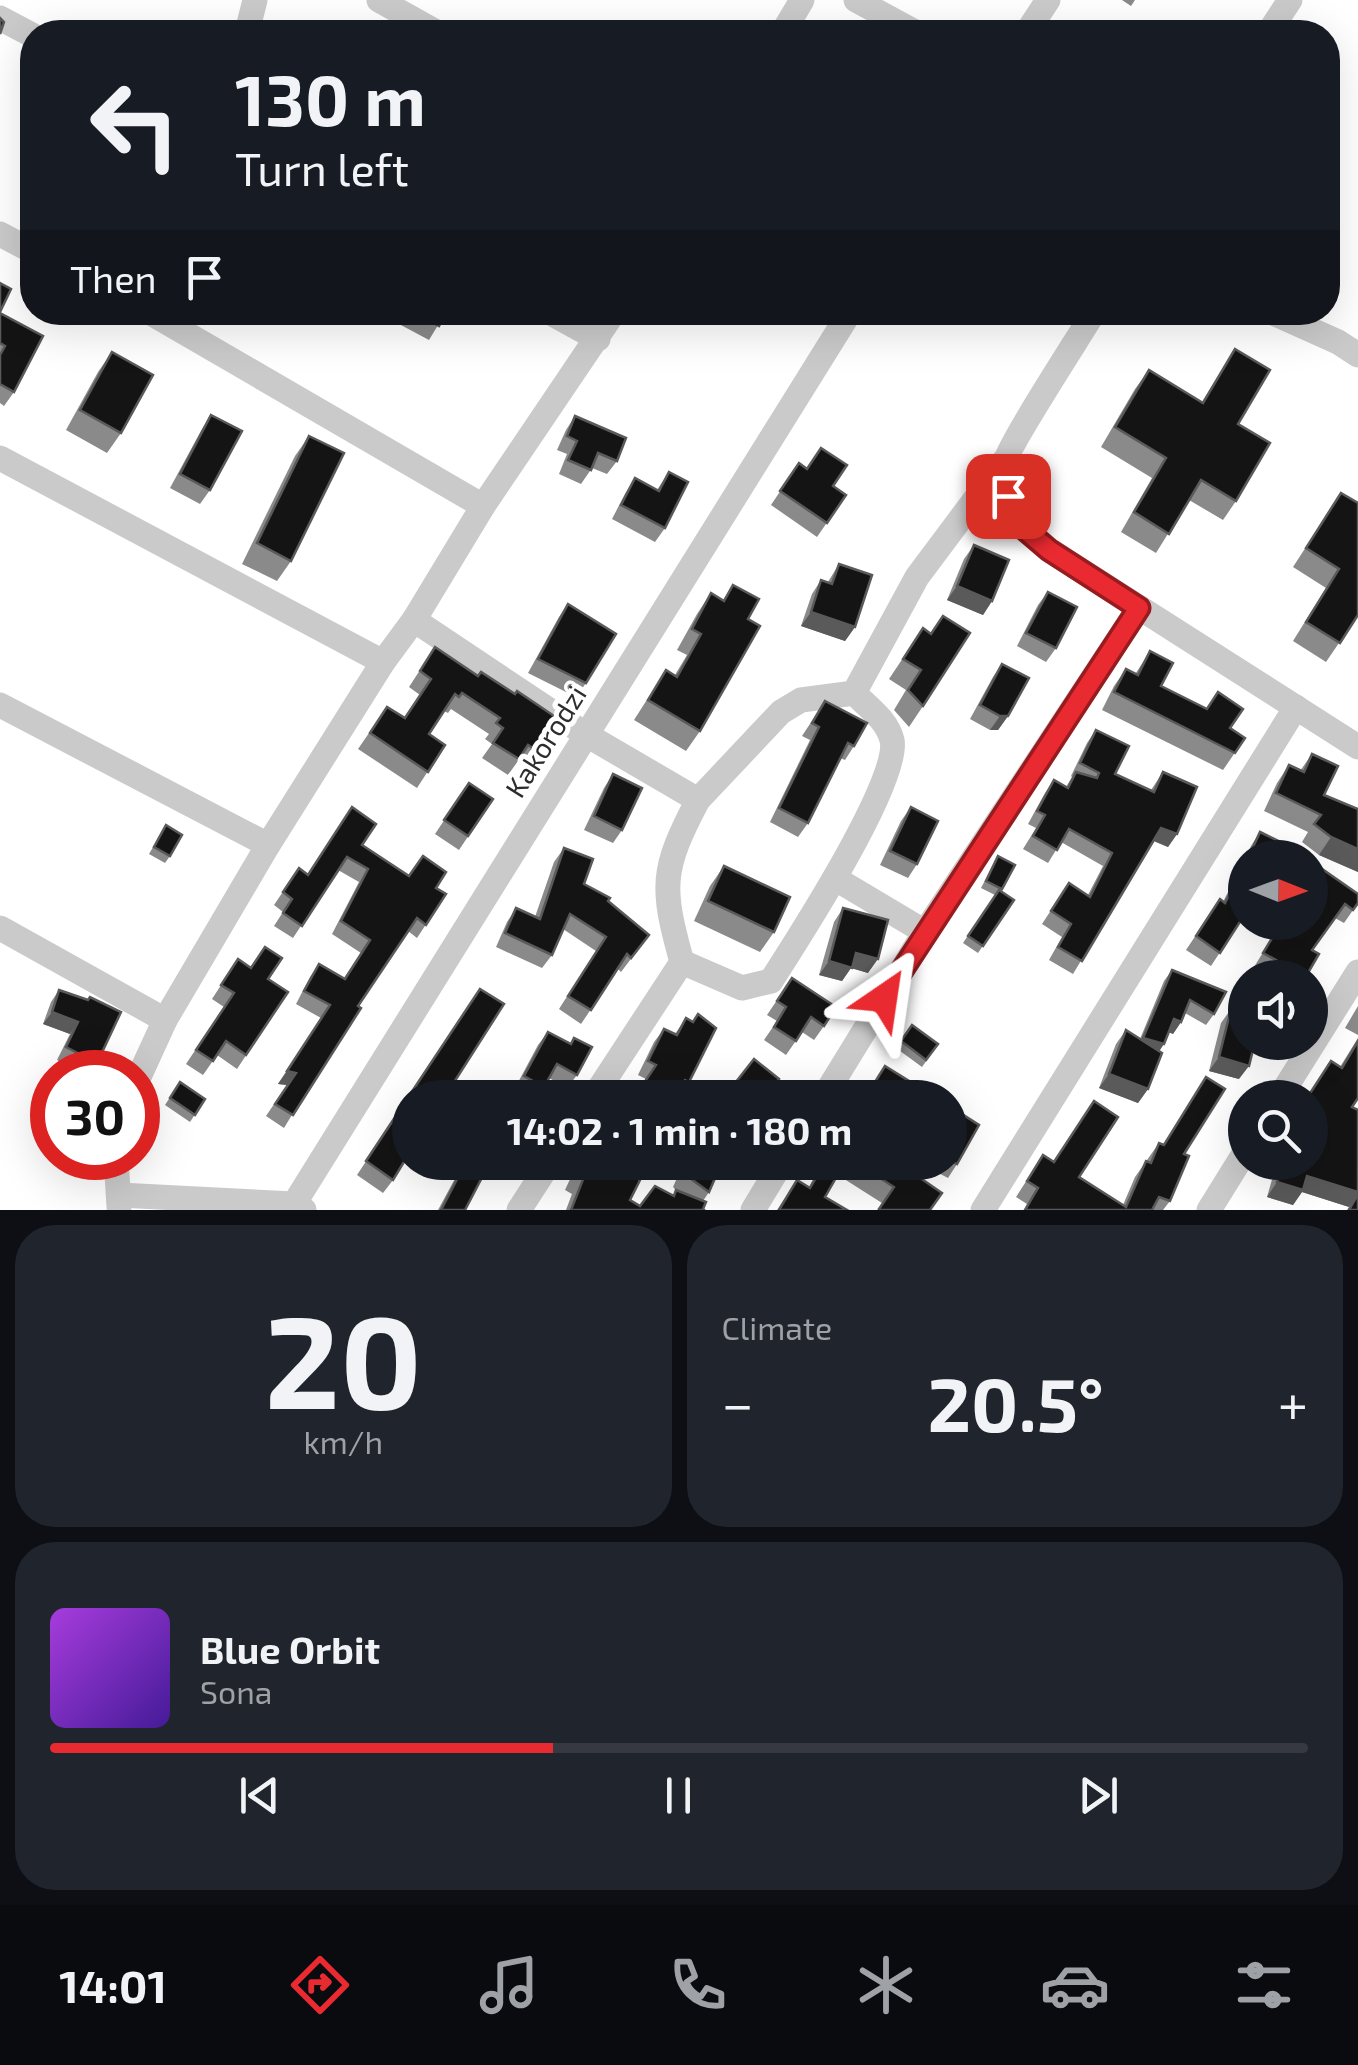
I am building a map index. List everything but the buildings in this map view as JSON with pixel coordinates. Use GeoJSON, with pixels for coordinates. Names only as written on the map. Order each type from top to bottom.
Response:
{"type":"FeatureCollection","features":[{"type":"Feature","properties":{"kind":"street"},"geometry":{"type":"LineString","coordinates":[[379,0],[415,20]]}},
{"type":"Feature","properties":{"kind":"street"},"geometry":{"type":"LineString","coordinates":[[856,0],[892,20]]}},
{"type":"Feature","properties":{"kind":"street"},"geometry":{"type":"LineString","coordinates":[[184,325],[483,506]]}},
{"type":"Feature","properties":{"kind":"street"},"geometry":{"type":"LineString","coordinates":[[573,325],[598,339]]}},
{"type":"Feature","properties":{"kind":"street"},"geometry":{"type":"LineString","coordinates":[[151,1050],[268,845],[483,506],[606,325]]}},
{"type":"Feature","properties":{"kind":"street","name":"Kakorodzi"},"geometry":{"type":"LineString","coordinates":[[299,1207],[584,734],[842,325]]}},
{"type":"Feature","properties":{"kind":"street"},"geometry":{"type":"LineString","coordinates":[[854,692],[917,576],[1003,462],[1086,325]]}},
{"type":"Feature","properties":{"kind":"street"},"geometry":{"type":"LineString","coordinates":[[1303,325],[1355,346]]}},
{"type":"Feature","properties":{"kind":"street"},"geometry":{"type":"LineString","coordinates":[[0,458],[383,662]]}},
{"type":"Feature","properties":{"kind":"street"},"geometry":{"type":"LineString","coordinates":[[1003,462],[1008,496],[1022,527],[1049,550],[1358,747]]}},
{"type":"Feature","properties":{"kind":"street"},"geometry":{"type":"LineString","coordinates":[[834,1080],[926,932],[1139,608]]}},
{"type":"Feature","properties":{"kind":"street"},"geometry":{"type":"LineString","coordinates":[[414,620],[584,734],[698,800]]}},
{"type":"Feature","properties":{"kind":"street"},"geometry":{"type":"LineString","coordinates":[[605,1080],[682,962],[667,908],[668,876],[674,845],[698,800],[781,712],[801,700],[854,692]]}},
{"type":"Feature","properties":{"kind":"street"},"geometry":{"type":"LineString","coordinates":[[682,962],[742,988],[771,981],[836,880],[888,768],[894,745],[888,726],[854,692]]}},
{"type":"Feature","properties":{"kind":"street"},"geometry":{"type":"LineString","coordinates":[[0,705],[268,845]]}},
{"type":"Feature","properties":{"kind":"street"},"geometry":{"type":"LineString","coordinates":[[983,1210],[1296,707]]}},
{"type":"Feature","properties":{"kind":"street"},"geometry":{"type":"LineString","coordinates":[[836,880],[926,932]]}},
{"type":"Feature","properties":{"kind":"street"},"geometry":{"type":"LineString","coordinates":[[0,928],[165,1020]]}},
{"type":"Feature","properties":{"kind":"street"},"geometry":{"type":"LineString","coordinates":[[1290,1080],[1358,972]]}},
{"type":"Feature","properties":{"kind":"street"},"geometry":{"type":"LineString","coordinates":[[1208,1210],[1228,1179]]}},
{"type":"Feature","properties":{"kind":"street"},"geometry":{"type":"LineString","coordinates":[[519,1210],[538,1180]]}},
{"type":"Feature","properties":{"kind":"street"},"geometry":{"type":"LineString","coordinates":[[753,1210],[771,1180]]}},
{"type":"Feature","properties":{"kind":"street"},"geometry":{"type":"LineString","coordinates":[[119,1202],[299,1207]]}},
{"type":"Feature","properties":{"kind":"route"},"geometry":{"type":"LineString","coordinates":[[884,998],[1139,608],[1049,550],[1022,527],[1008,496]]}}]}
